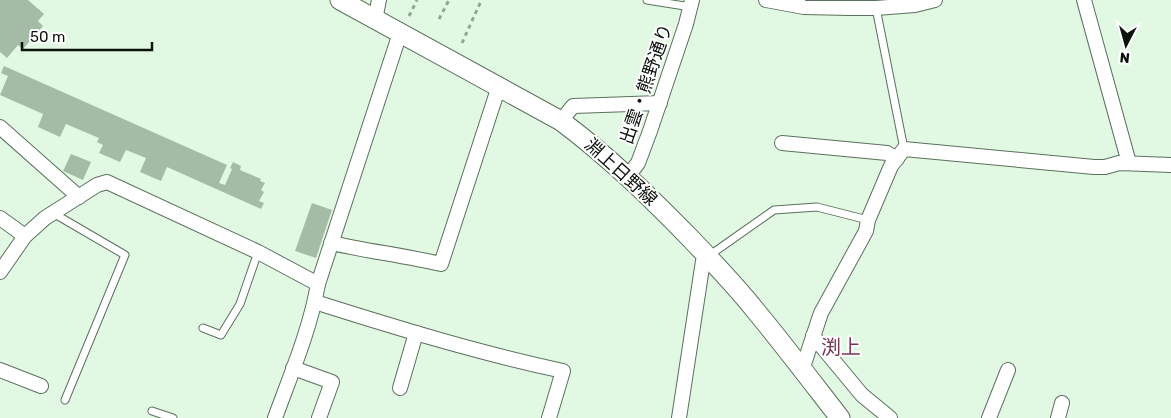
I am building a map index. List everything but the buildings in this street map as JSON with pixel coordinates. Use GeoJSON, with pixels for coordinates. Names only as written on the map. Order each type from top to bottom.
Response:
{"type":"FeatureCollection","features":[{"type":"Feature","properties":{"kind":"main road","name":"淵上日野線"},"geometry":{"type":"LineString","coordinates":[[340,0],[562,121],[582,136],[628,176],[708,257],[755,309],[840,418]]}},
{"type":"Feature","properties":{"kind":"street"},"geometry":{"type":"LineString","coordinates":[[375,20],[379,0]]}},
{"type":"Feature","properties":{"kind":"street"},"geometry":{"type":"LineString","coordinates":[[766,0],[804,7],[876,8],[915,5],[936,0]]}},
{"type":"Feature","properties":{"kind":"street"},"geometry":{"type":"LineString","coordinates":[[1084,0],[1129,163]]}},
{"type":"Feature","properties":{"kind":"street","name":"出雲・熊野通り"},"geometry":{"type":"LineString","coordinates":[[628,176],[638,164],[660,103],[691,3]]}},
{"type":"Feature","properties":{"kind":"street"},"geometry":{"type":"LineString","coordinates":[[275,418],[304,340],[318,284],[400,33]]}},
{"type":"Feature","properties":{"kind":"street"},"geometry":{"type":"LineString","coordinates":[[331,243],[441,264],[499,86]]}},
{"type":"Feature","properties":{"kind":"street"},"geometry":{"type":"LineString","coordinates":[[562,121],[573,106],[660,103]]}},
{"type":"Feature","properties":{"kind":"street"},"geometry":{"type":"LineString","coordinates":[[0,127],[79,197]]}},
{"type":"Feature","properties":{"kind":"street"},"geometry":{"type":"LineString","coordinates":[[782,143],[887,153],[1094,167],[1105,167],[1119,163],[1171,165]]}},
{"type":"Feature","properties":{"kind":"street"},"geometry":{"type":"LineString","coordinates":[[802,370],[821,312],[866,231],[868,220],[891,166],[901,154]]}},
{"type":"Feature","properties":{"kind":"street"},"geometry":{"type":"LineString","coordinates":[[0,272],[25,236],[45,218],[97,185],[107,182],[258,252],[318,284]]}},
{"type":"Feature","properties":{"kind":"street"},"geometry":{"type":"LineString","coordinates":[[0,218],[25,236]]}},
{"type":"Feature","properties":{"kind":"street"},"geometry":{"type":"LineString","coordinates":[[679,418],[703,260],[708,257]]}},
{"type":"Feature","properties":{"kind":"street"},"geometry":{"type":"LineString","coordinates":[[315,302],[510,360],[563,371],[550,418]]}},
{"type":"Feature","properties":{"kind":"street"},"geometry":{"type":"LineString","coordinates":[[400,388],[416,333]]}},
{"type":"Feature","properties":{"kind":"street"},"geometry":{"type":"LineString","coordinates":[[813,336],[862,395],[890,418]]}},
{"type":"Feature","properties":{"kind":"street"},"geometry":{"type":"LineString","coordinates":[[294,368],[332,382],[319,418]]}},
{"type":"Feature","properties":{"kind":"street"},"geometry":{"type":"LineString","coordinates":[[0,370],[41,386]]}},
{"type":"Feature","properties":{"kind":"street"},"geometry":{"type":"LineString","coordinates":[[989,418],[1008,370]]}},
{"type":"Feature","properties":{"kind":"street"},"geometry":{"type":"LineString","coordinates":[[1058,418],[1062,403]]}},
{"type":"Feature","properties":{"kind":"lane"},"geometry":{"type":"LineString","coordinates":[[647,0],[691,3]]}},
{"type":"Feature","properties":{"kind":"lane"},"geometry":{"type":"LineString","coordinates":[[876,8],[901,154]]}},
{"type":"Feature","properties":{"kind":"lane"},"geometry":{"type":"LineString","coordinates":[[708,257],[774,210],[817,207],[868,220]]}},
{"type":"Feature","properties":{"kind":"lane"},"geometry":{"type":"LineString","coordinates":[[54,213],[125,255],[64,400]]}},
{"type":"Feature","properties":{"kind":"lane"},"geometry":{"type":"LineString","coordinates":[[203,328],[221,335],[240,304],[258,252]]}},
{"type":"Feature","properties":{"kind":"lane"},"geometry":{"type":"LineString","coordinates":[[152,411],[173,418]]}},
{"type":"Feature","properties":{"kind":"path"},"geometry":{"type":"LineString","coordinates":[[409,16],[417,0]]}},
{"type":"Feature","properties":{"kind":"path"},"geometry":{"type":"LineString","coordinates":[[439,19],[449,0]]}},
{"type":"Feature","properties":{"kind":"path"},"geometry":{"type":"LineString","coordinates":[[462,43],[480,0]]}},
{"type":"Feature","properties":{"kind":"district","name":"渕上"},"geometry":{"type":"Point","coordinates":[841,347]}}]}
